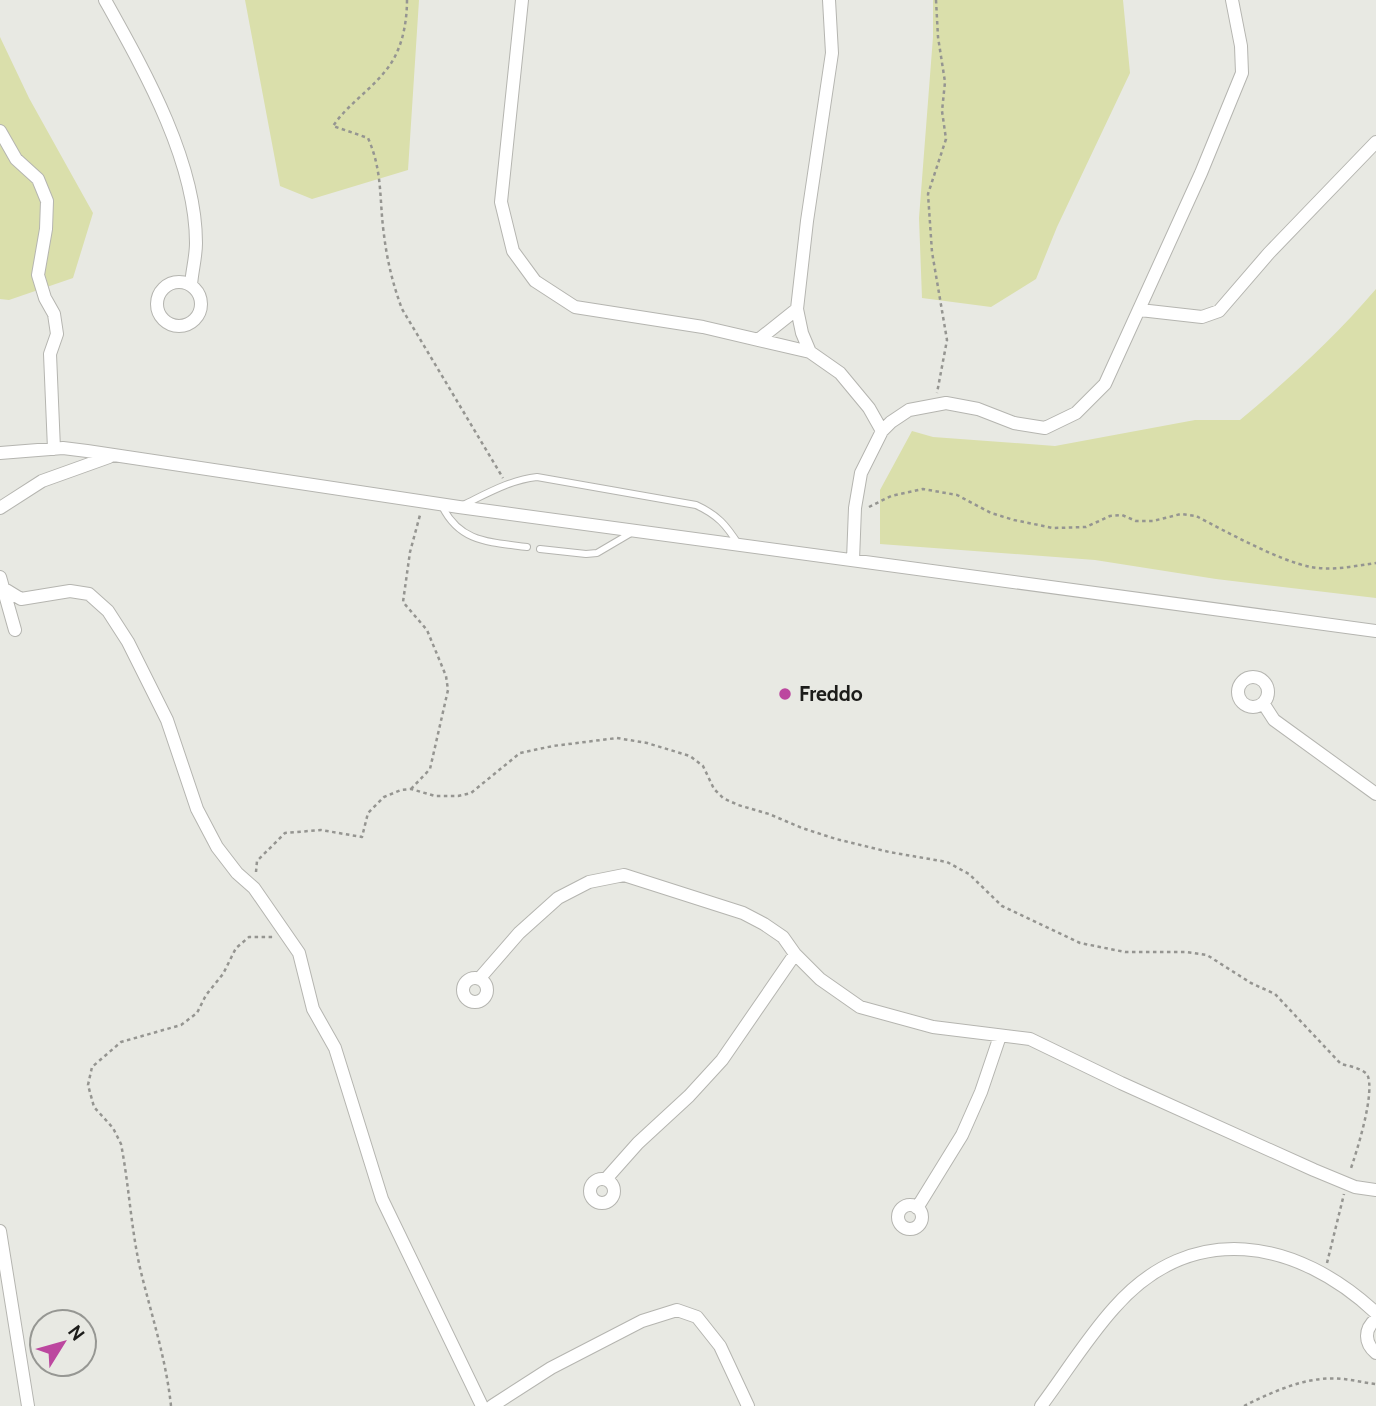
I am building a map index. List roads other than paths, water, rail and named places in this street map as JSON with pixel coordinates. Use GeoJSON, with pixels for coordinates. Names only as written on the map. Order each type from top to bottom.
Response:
{"type":"FeatureCollection","features":[{"type":"Feature","properties":{"kind":"street"},"geometry":{"type":"LineString","coordinates":[[105,0],[162,111],[189,184],[196,243],[191,285]]}},
{"type":"Feature","properties":{"kind":"street"},"geometry":{"type":"LineString","coordinates":[[522,0],[501,202],[513,251],[535,281],[575,307],[703,327],[810,352],[840,373],[869,408],[882,431]]}},
{"type":"Feature","properties":{"kind":"street"},"geometry":{"type":"LineString","coordinates":[[810,352],[802,333],[797,309],[832,53],[829,0]]}},
{"type":"Feature","properties":{"kind":"street"},"geometry":{"type":"LineString","coordinates":[[853,561],[855,508],[861,473],[882,431],[891,422],[909,410],[946,403],[978,409],[1014,423],[1045,428],[1076,413],[1105,384],[1207,160],[1242,73],[1241,46],[1232,0]]}},
{"type":"Feature","properties":{"kind":"street"},"geometry":{"type":"LineString","coordinates":[[0,131],[16,159],[38,179],[47,201],[46,229],[38,275],[45,298],[54,314],[57,334],[50,354],[54,449]]}},
{"type":"Feature","properties":{"kind":"street"},"geometry":{"type":"LineString","coordinates":[[1140,310],[1202,317],[1219,311],[1269,253],[1376,142]]}},
{"type":"Feature","properties":{"kind":"street"},"geometry":{"type":"LineString","coordinates":[[758,340],[797,309]]}},
{"type":"Feature","properties":{"kind":"street"},"geometry":{"type":"LineString","coordinates":[[0,453],[54,449],[87,451],[441,505],[1376,631]]}},
{"type":"Feature","properties":{"kind":"street"},"geometry":{"type":"LineString","coordinates":[[0,508],[42,481],[113,456]]}},
{"type":"Feature","properties":{"kind":"street"},"geometry":{"type":"LineString","coordinates":[[1,583],[15,630]]}},
{"type":"Feature","properties":{"kind":"street"},"geometry":{"type":"LineString","coordinates":[[1,583],[21,599],[70,591],[89,594],[108,611],[128,642],[167,720],[197,809],[217,847],[237,873],[254,888],[299,953],[313,1009],[335,1048],[382,1199],[482,1406]]}},
{"type":"Feature","properties":{"kind":"street"},"geometry":{"type":"LineString","coordinates":[[1263,703],[1274,720],[1376,793]]}},
{"type":"Feature","properties":{"kind":"street"},"geometry":{"type":"LineString","coordinates":[[480,979],[519,933],[558,898],[589,882],[624,875],[743,913],[783,937],[795,954],[834,991],[872,1012],[933,1027],[1030,1039],[1121,1083],[1355,1187],[1376,1190]]}},
{"type":"Feature","properties":{"kind":"street"},"geometry":{"type":"LineString","coordinates":[[606,1179],[638,1143],[689,1096],[722,1060],[795,954]]}},
{"type":"Feature","properties":{"kind":"street"},"geometry":{"type":"LineString","coordinates":[[917,1208],[962,1135],[981,1092],[999,1036]]}},
{"type":"Feature","properties":{"kind":"street"},"geometry":{"type":"LineString","coordinates":[[0,1231],[28,1406]]}},
{"type":"Feature","properties":{"kind":"street"},"geometry":{"type":"LineString","coordinates":[[1041,1406],[1114,1308],[1139,1283],[1165,1265],[1196,1252],[1241,1249],[1289,1256],[1354,1292],[1376,1312]]}},
{"type":"Feature","properties":{"kind":"street"},"geometry":{"type":"LineString","coordinates":[[492,1406],[551,1368],[642,1321],[677,1310],[697,1317],[720,1346],[748,1406]]}},
{"type":"Feature","properties":{"kind":"street"},"geometry":{"type":"LineString","coordinates":[[1376,1319],[1370,1325],[1366,1337],[1371,1349],[1376,1353]]}},
{"type":"Feature","properties":{"kind":"lane"},"geometry":{"type":"LineString","coordinates":[[459,507],[506,484],[537,477],[696,505],[713,513],[740,546]]}},
{"type":"Feature","properties":{"kind":"lane"},"geometry":{"type":"LineString","coordinates":[[441,505],[448,518],[469,537],[527,547]]}},
{"type":"Feature","properties":{"kind":"lane"},"geometry":{"type":"LineString","coordinates":[[540,549],[597,553],[633,531]]}},
{"type":"Feature","properties":{"kind":"place","name":"Freddo"},"geometry":{"type":"Point","coordinates":[785,694]}}]}
